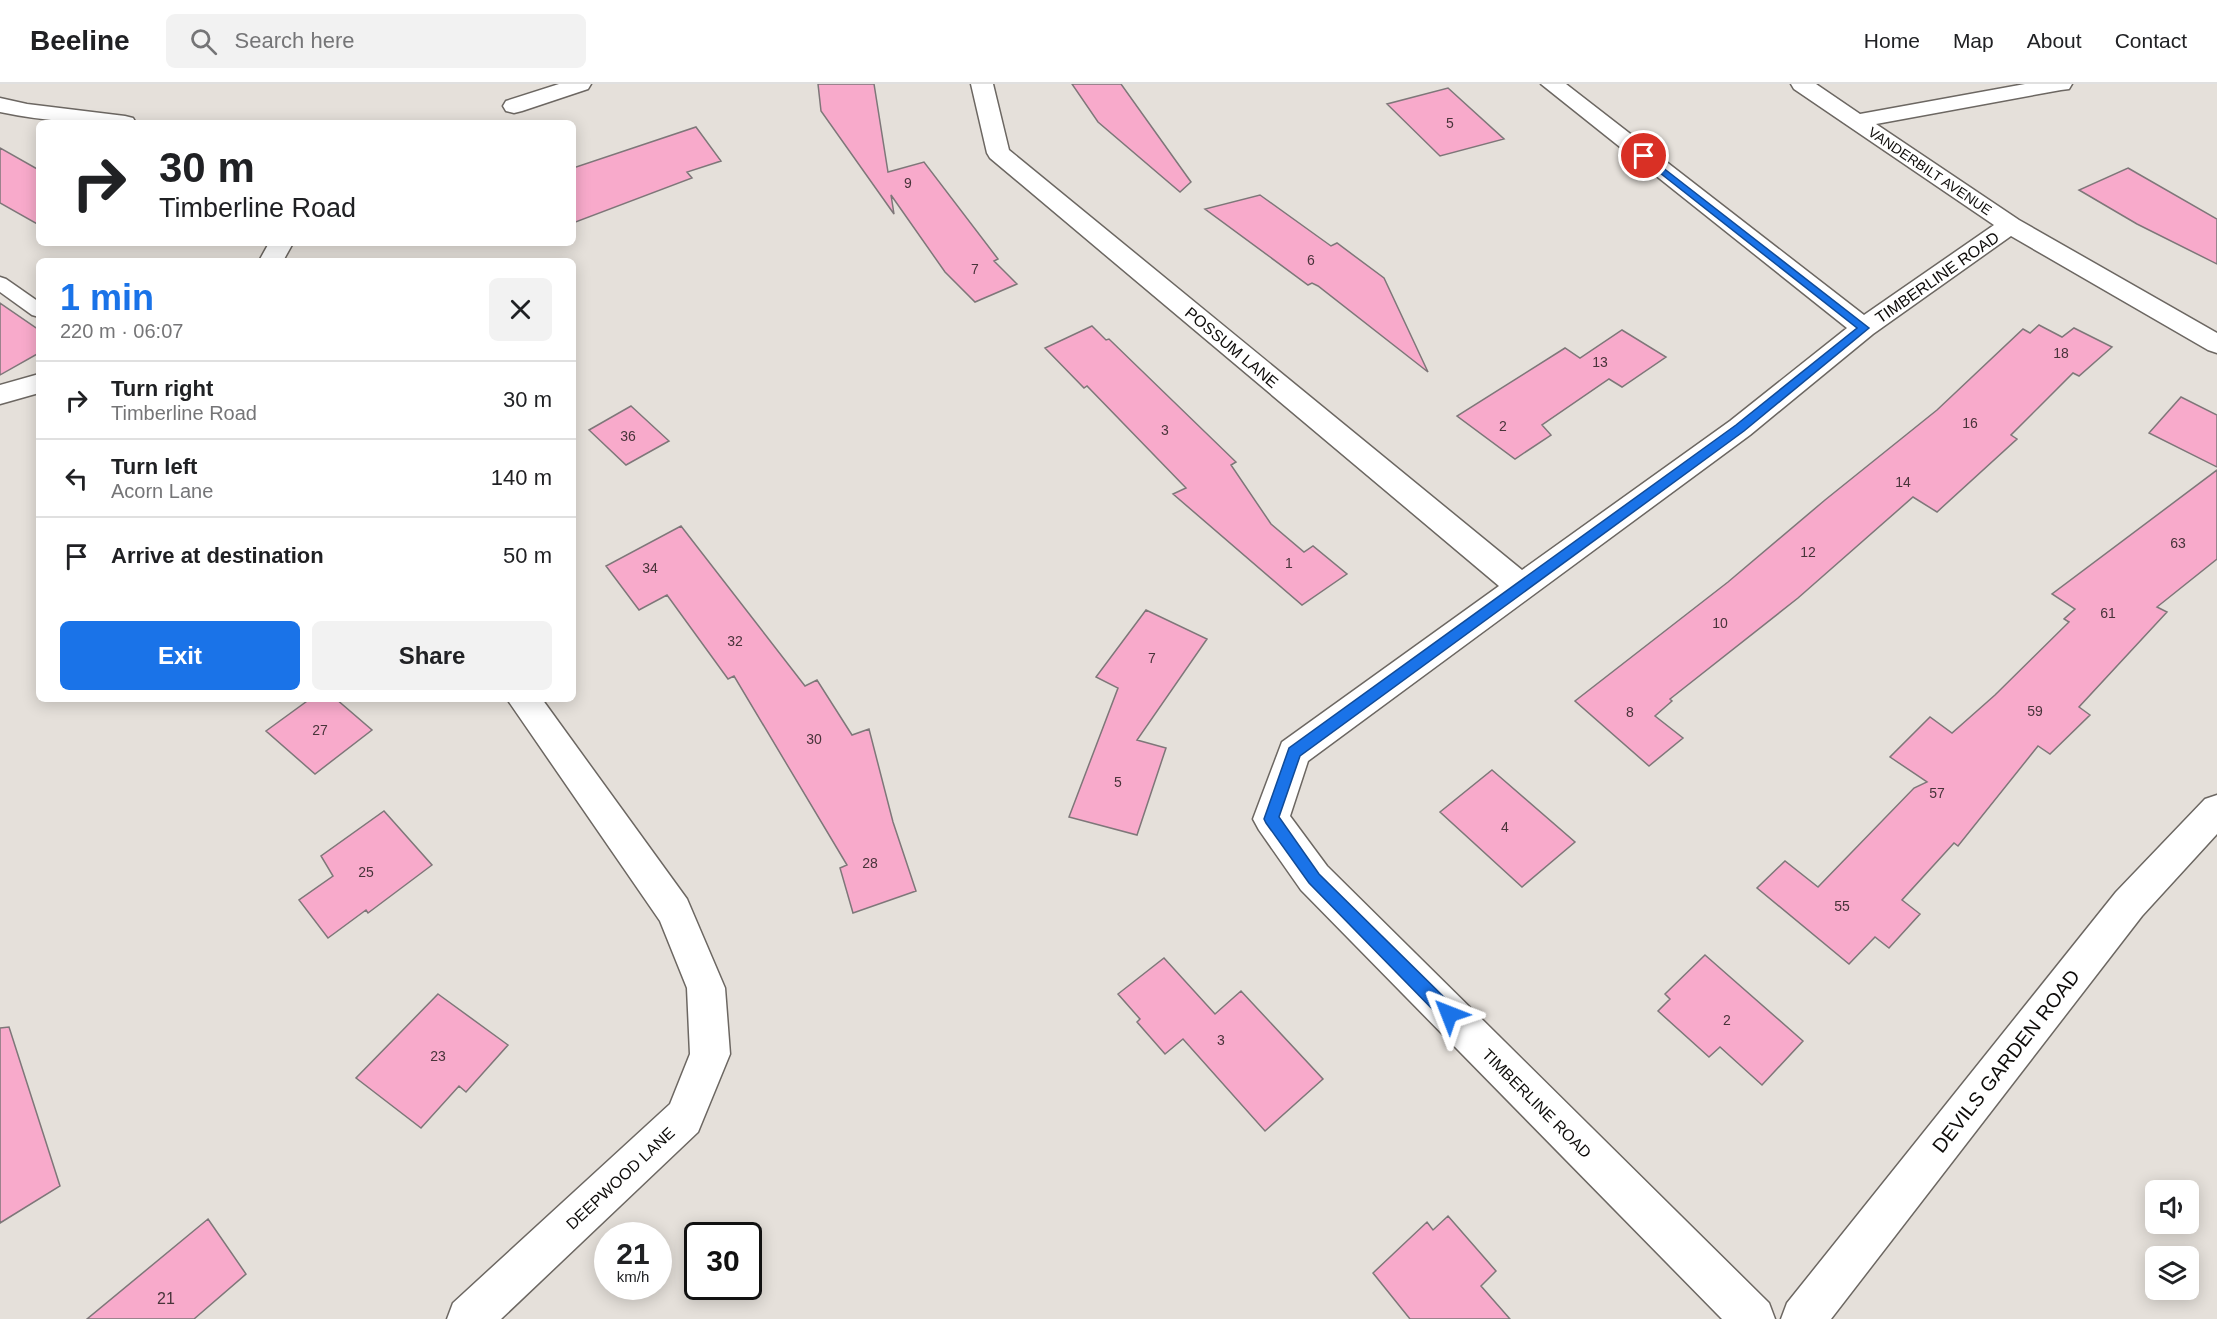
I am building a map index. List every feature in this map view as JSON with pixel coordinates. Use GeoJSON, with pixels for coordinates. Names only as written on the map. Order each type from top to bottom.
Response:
{"type":"FeatureCollection","features":[{"type":"Feature","properties":{"kind":"street"},"geometry":{"type":"LineString","coordinates":[[514,106],[580,84]]}},
{"type":"Feature","properties":{"kind":"street","name":"POSSUM LANE"},"geometry":{"type":"LineString","coordinates":[[982,84],[998,153],[1521,587]]}},
{"type":"Feature","properties":{"kind":"street"},"geometry":{"type":"LineString","coordinates":[[1552,84],[1864,328]]}},
{"type":"Feature","properties":{"kind":"street","name":"VANDERBILT AVENUE"},"geometry":{"type":"LineString","coordinates":[[1802,84],[2010,225],[2217,344]]}},
{"type":"Feature","properties":{"kind":"street"},"geometry":{"type":"LineString","coordinates":[[1856,121],[2061,84]]}},
{"type":"Feature","properties":{"kind":"street"},"geometry":{"type":"LineString","coordinates":[[0,105],[27,111],[100,120]]}},
{"type":"Feature","properties":{"kind":"street","name":"TIMBERLINE ROAD"},"geometry":{"type":"LineString","coordinates":[[1753,1319],[1314,878],[1271,819],[1294,752],[1740,428],[1864,328],[2010,225]]}},
{"type":"Feature","properties":{"kind":"street"},"geometry":{"type":"LineString","coordinates":[[0,395],[36,384]]}},
{"type":"Feature","properties":{"kind":"street","name":"DEEPWOOD LANE"},"geometry":{"type":"LineString","coordinates":[[469,1319],[684,1118],[710,1054],[706,988],[674,911],[525,702]]}},
{"type":"Feature","properties":{"kind":"street","name":"DEVILS GARDEN ROAD"},"geometry":{"type":"LineString","coordinates":[[1803,1319],[2129,904],[2217,810]]}},
{"type":"Feature","properties":{"kind":"lane"},"geometry":{"type":"LineString","coordinates":[[0,282],[36,309]]}},
{"type":"Feature","properties":{"kind":"building"},"geometry":{"type":"Polygon","coordinates":[[[818,84],[874,84],[888,172],[924,162],[998,259],[994,261],[1017,284],[975,302],[945,272],[891,195],[894,214],[821,111],[818,84]]]}},
{"type":"Feature","properties":{"kind":"building"},"geometry":{"type":"Polygon","coordinates":[[[1072,84],[1121,84],[1191,182],[1180,192],[1098,122],[1072,84]]]}},
{"type":"Feature","properties":{"kind":"building"},"geometry":{"type":"Polygon","coordinates":[[[1448,88],[1504,139],[1440,156],[1387,104],[1448,88]]]}},
{"type":"Feature","properties":{"kind":"building"},"geometry":{"type":"Polygon","coordinates":[[[696,127],[721,161],[687,172],[692,178],[576,222],[576,167],[696,127]]]}},
{"type":"Feature","properties":{"kind":"building"},"geometry":{"type":"Polygon","coordinates":[[[0,148],[36,168],[36,223],[0,203],[0,148]]]}},
{"type":"Feature","properties":{"kind":"building"},"geometry":{"type":"Polygon","coordinates":[[[2128,168],[2217,219],[2217,264],[2137,224],[2079,190],[2128,168]]]}},
{"type":"Feature","properties":{"kind":"building"},"geometry":{"type":"Polygon","coordinates":[[[1260,195],[1331,246],[1337,243],[1384,278],[1428,372],[1318,286],[1312,283],[1308,285],[1205,209],[1260,195]]]}},
{"type":"Feature","properties":{"kind":"building"},"geometry":{"type":"Polygon","coordinates":[[[0,303],[36,328],[36,355],[0,375],[0,303]]]}},
{"type":"Feature","properties":{"kind":"building"},"geometry":{"type":"Polygon","coordinates":[[[2039,325],[2062,337],[2074,328],[2112,347],[2079,376],[2073,373],[2011,435],[2017,439],[1937,512],[1913,497],[1798,598],[1670,699],[1672,701],[1655,716],[1683,738],[1649,766],[1575,701],[1728,582],[1937,410],[2023,329],[2030,333],[2039,325]]]}},
{"type":"Feature","properties":{"kind":"building"},"geometry":{"type":"Polygon","coordinates":[[[1092,326],[1106,340],[1109,339],[1236,462],[1231,465],[1271,524],[1304,552],[1313,546],[1347,574],[1302,605],[1173,494],[1186,488],[1087,386],[1084,388],[1045,348],[1092,326]]]}},
{"type":"Feature","properties":{"kind":"building"},"geometry":{"type":"Polygon","coordinates":[[[1622,330],[1666,357],[1622,387],[1609,379],[1542,425],[1551,435],[1515,459],[1457,416],[1565,348],[1580,358],[1622,330]]]}},
{"type":"Feature","properties":{"kind":"building"},"geometry":{"type":"Polygon","coordinates":[[[2181,397],[2217,415],[2217,467],[2149,433],[2181,397]]]}},
{"type":"Feature","properties":{"kind":"building"},"geometry":{"type":"Polygon","coordinates":[[[631,406],[669,441],[626,465],[589,430],[631,406]]]}},
{"type":"Feature","properties":{"kind":"building"},"geometry":{"type":"Polygon","coordinates":[[[2217,470],[2217,559],[2157,607],[2167,612],[2079,707],[2090,715],[2050,754],[2038,746],[1958,846],[1954,843],[1902,900],[1920,914],[1889,948],[1875,937],[1849,964],[1757,888],[1785,861],[1818,887],[1914,788],[1927,782],[1890,757],[1930,717],[1952,733],[1995,695],[2069,622],[2064,619],[2075,609],[2052,594],[2217,470]]]}},
{"type":"Feature","properties":{"kind":"building"},"geometry":{"type":"Polygon","coordinates":[[[681,526],[805,686],[817,680],[852,735],[869,729],[893,822],[916,891],[853,913],[840,868],[847,865],[734,676],[728,679],[667,595],[639,610],[606,566],[681,526]]]}},
{"type":"Feature","properties":{"kind":"building"},"geometry":{"type":"Polygon","coordinates":[[[1146,610],[1207,639],[1137,740],[1166,748],[1137,835],[1069,817],[1118,688],[1096,677],[1146,610]]]}},
{"type":"Feature","properties":{"kind":"building"},"geometry":{"type":"Polygon","coordinates":[[[306,702],[339,702],[372,730],[315,774],[266,731],[306,702]]]}},
{"type":"Feature","properties":{"kind":"building"},"geometry":{"type":"Polygon","coordinates":[[[1492,770],[1575,842],[1522,887],[1440,812],[1492,770]]]}},
{"type":"Feature","properties":{"kind":"building"},"geometry":{"type":"Polygon","coordinates":[[[384,811],[432,865],[368,913],[366,910],[328,938],[299,900],[333,876],[321,856],[384,811]]]}},
{"type":"Feature","properties":{"kind":"building"},"geometry":{"type":"Polygon","coordinates":[[[1705,955],[1803,1041],[1762,1085],[1720,1047],[1709,1057],[1658,1011],[1670,999],[1665,994],[1705,955]]]}},
{"type":"Feature","properties":{"kind":"building"},"geometry":{"type":"Polygon","coordinates":[[[1164,958],[1215,1014],[1241,991],[1323,1079],[1265,1131],[1183,1039],[1165,1054],[1137,1022],[1140,1019],[1118,994],[1164,958]]]}},
{"type":"Feature","properties":{"kind":"building"},"geometry":{"type":"Polygon","coordinates":[[[438,994],[508,1045],[466,1092],[459,1086],[421,1128],[356,1078],[438,994]]]}},
{"type":"Feature","properties":{"kind":"building"},"geometry":{"type":"Polygon","coordinates":[[[9,1027],[60,1186],[0,1223],[0,1028],[9,1027]]]}},
{"type":"Feature","properties":{"kind":"building"},"geometry":{"type":"Polygon","coordinates":[[[1448,1216],[1496,1271],[1481,1286],[1510,1319],[1410,1319],[1373,1273],[1427,1222],[1433,1230],[1448,1216]]]}},
{"type":"Feature","properties":{"kind":"building"},"geometry":{"type":"Polygon","coordinates":[[[208,1219],[246,1274],[194,1319],[87,1319],[208,1219]]]}},
{"type":"Feature","properties":{"kind":"route"},"geometry":{"type":"LineString","coordinates":[[1449,1014],[1314,878],[1271,819],[1294,752],[1740,428],[1864,328],[1644,156]]}}]}
